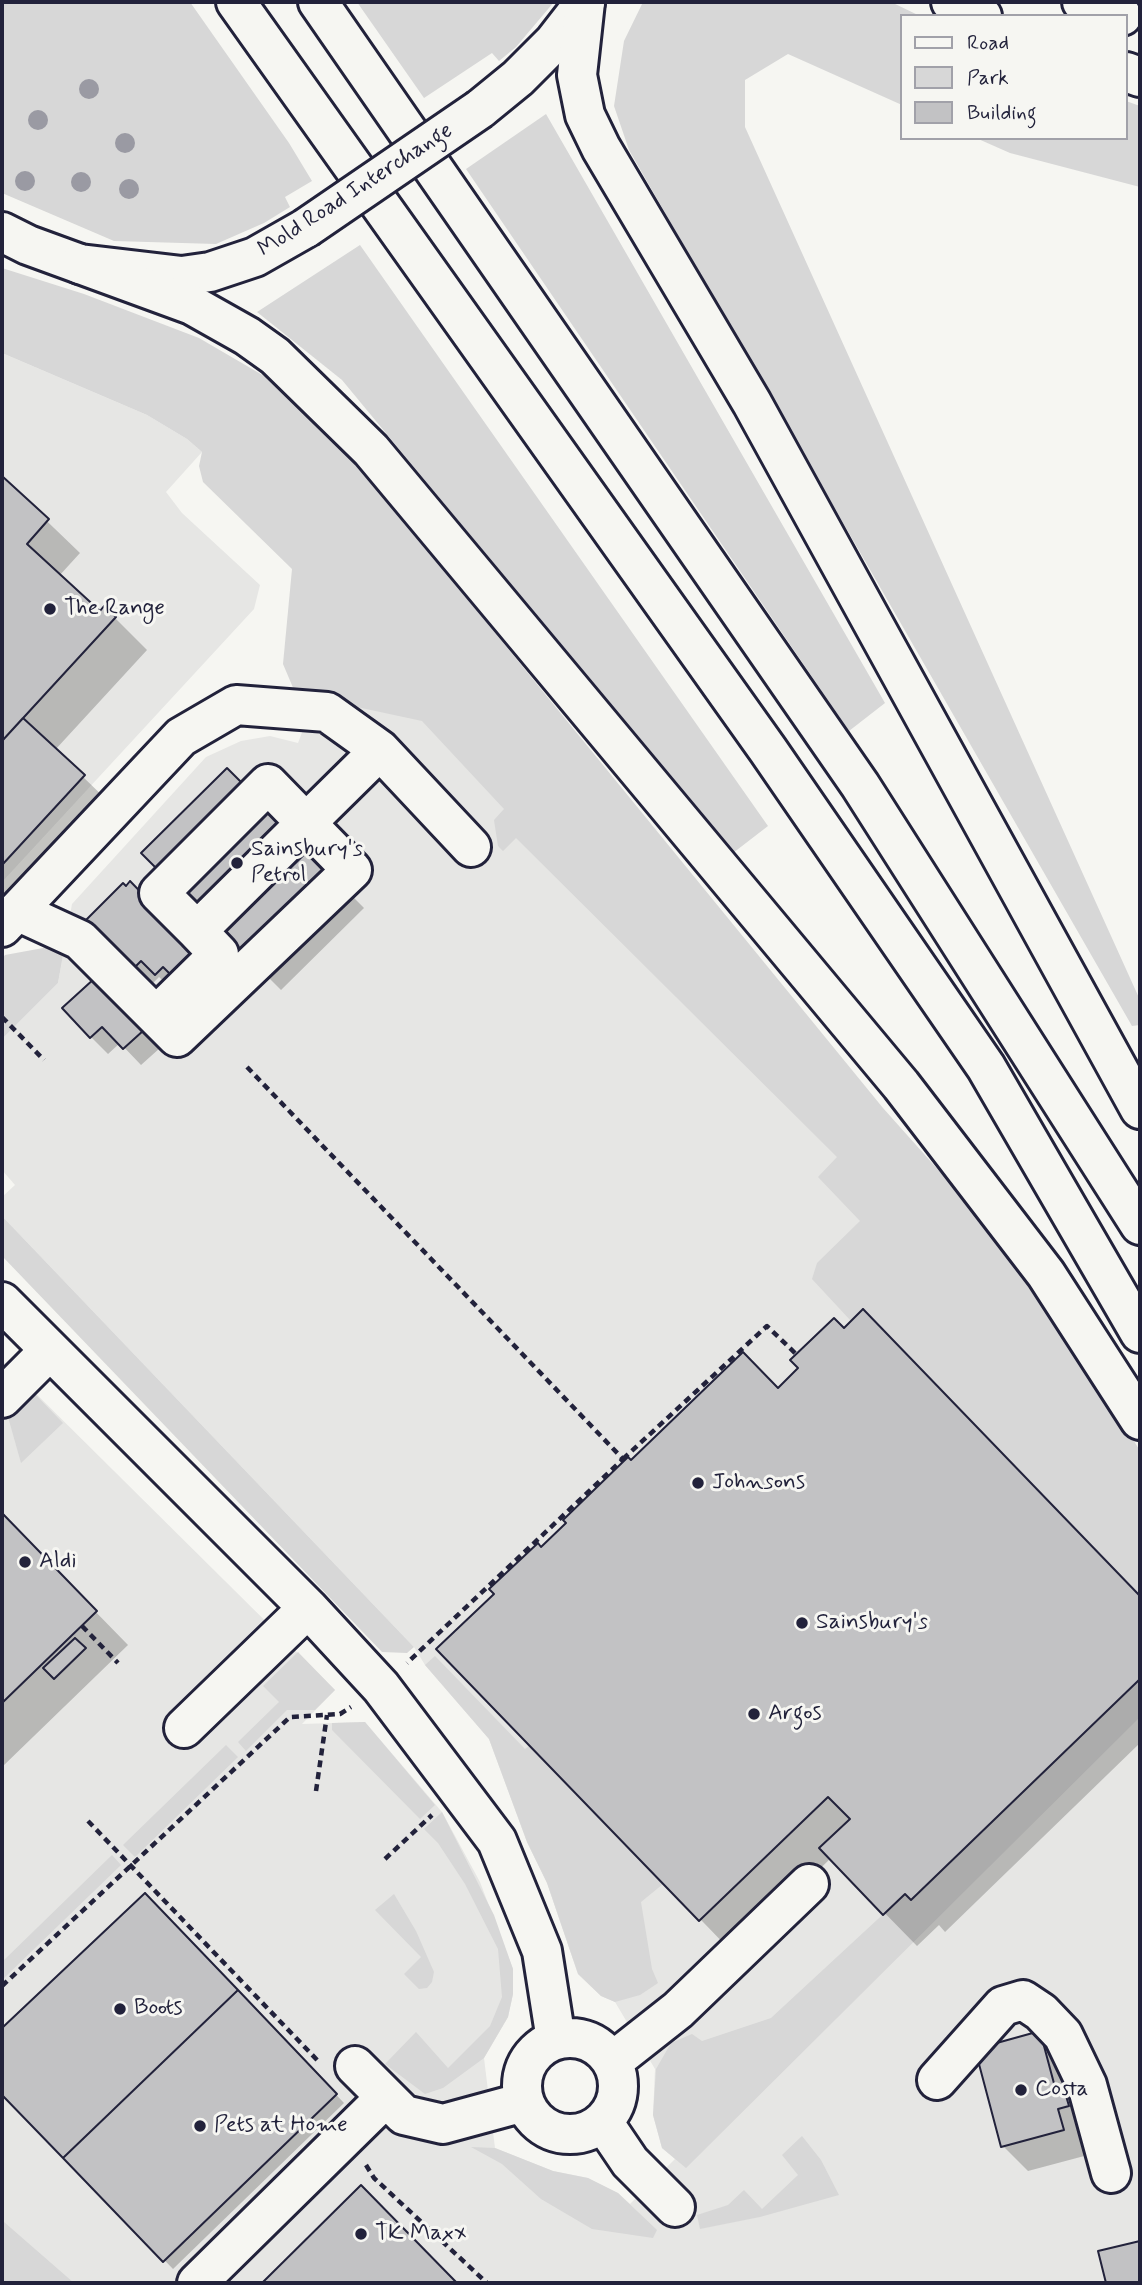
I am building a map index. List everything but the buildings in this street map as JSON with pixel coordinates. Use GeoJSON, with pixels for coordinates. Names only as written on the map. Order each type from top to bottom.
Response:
{"type":"FeatureCollection","features":[{"type":"Feature","properties":{"kind":"main road"},"geometry":{"type":"LineString","coordinates":[[236,2],[768,750],[986,1068],[1140,1333]]}},
{"type":"Feature","properties":{"kind":"main road"},"geometry":{"type":"LineString","coordinates":[[318,2],[860,785],[1140,1226]]}},
{"type":"Feature","properties":{"kind":"main road"},"geometry":{"type":"LineString","coordinates":[[585,2],[577,75],[585,115],[601,148],[752,403],[1140,1109]]}},
{"type":"Feature","properties":{"kind":"main road","name":"Mold Road Interchange"},"geometry":{"type":"LineString","coordinates":[[2,232],[28,245],[80,264],[181,276],[210,272],[255,257],[306,228],[480,109],[554,42],[585,2]]}},
{"type":"Feature","properties":{"kind":"main road"},"geometry":{"type":"LineString","coordinates":[[951,2],[978,14]]}},
{"type":"Feature","properties":{"kind":"main road"},"geometry":{"type":"LineString","coordinates":[[1082,2],[1116,14]]}},
{"type":"Feature","properties":{"kind":"main road"},"geometry":{"type":"LineString","coordinates":[[80,264],[192,305],[247,336],[275,356],[371,450],[901,1084],[1046,1273],[1140,1420]]}},
{"type":"Feature","properties":{"kind":"main road"},"geometry":{"type":"LineString","coordinates":[[167,1026],[352,870],[268,784],[159,892],[219,954],[167,1026],[160,1050],[151,1047],[81,976],[76,967],[80,940],[9,919],[181,737],[236,705],[327,712],[380,750],[471,847]]}},
{"type":"Feature","properties":{"kind":"main road"},"geometry":{"type":"LineString","coordinates":[[197,932],[380,750]]}},
{"type":"Feature","properties":{"kind":"main road"},"geometry":{"type":"LineString","coordinates":[[2,1301],[49,1352],[308,1608],[381,1687],[497,1841],[542,1951],[556,2039]]}},
{"type":"Feature","properties":{"kind":"main road"},"geometry":{"type":"LineString","coordinates":[[2,1398],[49,1352]]}},
{"type":"Feature","properties":{"kind":"main road"},"geometry":{"type":"LineString","coordinates":[[184,1728],[308,1608]]}},
{"type":"Feature","properties":{"kind":"main road"},"geometry":{"type":"LineString","coordinates":[[612,2062],[678,2010],[809,1884]]}},
{"type":"Feature","properties":{"kind":"main road"},"geometry":{"type":"LineString","coordinates":[[937,2080],[1003,2006],[1023,2000],[1041,2012],[1063,2035],[1087,2085],[1111,2173]]}},
{"type":"Feature","properties":{"kind":"main road"},"geometry":{"type":"LineString","coordinates":[[556,2039],[588,2041],[602,2049],[612,2062],[618,2077],[618,2093],[613,2109],[603,2122],[590,2131],[574,2135],[558,2134],[543,2127],[531,2116],[524,2102],[521,2087],[523,2071],[531,2057],[556,2039]]}},
{"type":"Feature","properties":{"kind":"main road"},"geometry":{"type":"LineString","coordinates":[[338,2065],[404,2115],[443,2124],[524,2102]]}},
{"type":"Feature","properties":{"kind":"main road"},"geometry":{"type":"LineString","coordinates":[[197,2283],[385,2098]]}},
{"type":"Feature","properties":{"kind":"main road"},"geometry":{"type":"LineString","coordinates":[[603,2122],[630,2162],[674,2207]]}},
{"type":"Feature","properties":{"kind":"path"},"geometry":{"type":"LineString","coordinates":[[2,1017],[44,1060]]}},
{"type":"Feature","properties":{"kind":"path"},"geometry":{"type":"LineString","coordinates":[[247,1067],[623,1459]]}},
{"type":"Feature","properties":{"kind":"path"},"geometry":{"type":"LineString","coordinates":[[2,1986],[290,1717],[340,1714],[381,1687],[767,1326],[796,1354]]}},
{"type":"Feature","properties":{"kind":"path"},"geometry":{"type":"LineString","coordinates":[[82,1626],[118,1663]]}},
{"type":"Feature","properties":{"kind":"path"},"geometry":{"type":"LineString","coordinates":[[316,1791],[327,1715]]}},
{"type":"Feature","properties":{"kind":"path"},"geometry":{"type":"LineString","coordinates":[[385,1858],[459,1791]]}},
{"type":"Feature","properties":{"kind":"path"},"geometry":{"type":"LineString","coordinates":[[88,1821],[130,1866],[338,2065]]}},
{"type":"Feature","properties":{"kind":"path"},"geometry":{"type":"LineString","coordinates":[[348,2135],[374,2178],[487,2283]]}},
{"type":"Feature","properties":{"kind":"shaded area"},"geometry":{"type":"Polygon","coordinates":[[[2,353],[147,415],[187,439],[202,452],[166,492],[182,513],[260,585],[254,609],[2,882],[2,353]]]}},
{"type":"Feature","properties":{"kind":"shaded area"},"geometry":{"type":"Polygon","coordinates":[[[399,590],[1140,1523],[1140,2283],[2,2283],[2,1360],[335,1690],[302,1724],[365,1722],[442,1812],[480,1882],[513,1969],[513,1994],[508,2017],[484,2058],[495,2148],[553,2171],[588,2178],[618,2193],[630,2204],[675,2159],[662,2148],[653,2115],[655,2069],[615,2002],[601,1996],[578,1974],[547,1883],[527,1842],[489,1739],[425,1665],[414,1647],[2,1216],[2,1197],[15,1185],[2,1170],[2,1039],[58,983],[72,904],[206,757],[241,741],[270,736],[298,743],[315,698],[399,590]]]}},
{"type":"Feature","properties":{"kind":"green space"},"geometry":{"type":"Polygon","coordinates":[[[2,2],[190,2],[289,143],[312,181],[285,197],[290,207],[264,223],[216,244],[114,241],[2,193],[2,2]]]}},
{"type":"Feature","properties":{"kind":"green space"},"geometry":{"type":"Polygon","coordinates":[[[357,2],[554,2],[516,47],[499,61],[492,53],[424,98],[357,2]]]}},
{"type":"Feature","properties":{"kind":"green space"},"geometry":{"type":"Polygon","coordinates":[[[643,2],[891,2],[916,14],[900,14],[900,104],[788,54],[745,80],[745,127],[1140,1000],[1140,1025],[1132,1026],[629,150],[614,106],[624,41],[643,2]]]}},
{"type":"Feature","properties":{"kind":"green space"},"geometry":{"type":"Polygon","coordinates":[[[1128,102],[1140,106],[1140,187],[1010,153],[981,140],[1128,140],[1128,102]]]}},
{"type":"Feature","properties":{"kind":"green space"},"geometry":{"type":"Polygon","coordinates":[[[546,114],[885,703],[849,731],[466,169],[546,114]]]}},
{"type":"Feature","properties":{"kind":"green space"},"geometry":{"type":"Polygon","coordinates":[[[360,245],[768,826],[733,853],[342,380],[257,312],[360,245]]]}},
{"type":"Feature","properties":{"kind":"green space"},"geometry":{"type":"Polygon","coordinates":[[[2,268],[84,294],[199,338],[271,380],[345,449],[883,1108],[1040,1284],[1140,1451],[1140,1596],[864,1309],[851,1321],[812,1279],[817,1263],[860,1221],[818,1177],[837,1157],[516,838],[503,851],[498,846],[494,820],[504,809],[422,721],[315,698],[294,690],[283,664],[292,569],[203,482],[199,466],[202,452],[187,439],[147,415],[2,353],[2,268]]]}},
{"type":"Feature","properties":{"kind":"green space"},"geometry":{"type":"Polygon","coordinates":[[[65,944],[58,983],[2,1039],[2,959],[5,955],[65,944]]]}},
{"type":"Feature","properties":{"kind":"green space"},"geometry":{"type":"Polygon","coordinates":[[[2,1216],[414,1647],[407,1653],[382,1652],[2,1256],[2,1216]]]}},
{"type":"Feature","properties":{"kind":"green space"},"geometry":{"type":"Polygon","coordinates":[[[32,1391],[63,1423],[21,1463],[8,1417],[32,1391]]]}},
{"type":"Feature","properties":{"kind":"green space"},"geometry":{"type":"Polygon","coordinates":[[[298,1652],[335,1690],[315,1710],[287,1710],[246,1751],[238,1742],[279,1702],[263,1686],[298,1652]]]}},
{"type":"Feature","properties":{"kind":"green space"},"geometry":{"type":"Polygon","coordinates":[[[435,1656],[525,1749],[529,1746],[663,1884],[641,1902],[652,1969],[658,1983],[640,1995],[615,2002],[601,1996],[578,1974],[547,1883],[527,1842],[489,1739],[425,1665],[435,1656]]]}},
{"type":"Feature","properties":{"kind":"green space"},"geometry":{"type":"Polygon","coordinates":[[[1140,1679],[1140,1717],[686,2168],[662,2148],[653,2115],[656,2069],[671,2043],[692,2034],[702,2041],[771,2018],[905,1894],[912,1900],[1140,1679]]]}},
{"type":"Feature","properties":{"kind":"green space"},"geometry":{"type":"Polygon","coordinates":[[[365,1722],[435,1805],[420,1819],[332,1730],[332,1723],[365,1722]]]}},
{"type":"Feature","properties":{"kind":"green space"},"geometry":{"type":"Polygon","coordinates":[[[226,1745],[238,1757],[135,1857],[123,1845],[226,1745]]]}},
{"type":"Feature","properties":{"kind":"green space"},"geometry":{"type":"Polygon","coordinates":[[[442,1812],[494,1915],[513,1969],[513,1994],[508,2017],[484,2058],[443,2088],[425,2094],[385,2064],[416,2032],[448,2068],[490,2026],[502,1997],[498,1949],[465,1884],[438,1843],[424,1829],[442,1812]]]}},
{"type":"Feature","properties":{"kind":"green space"},"geometry":{"type":"Polygon","coordinates":[[[112,1855],[121,1865],[2,1980],[2,1962],[112,1855]]]}},
{"type":"Feature","properties":{"kind":"green space"},"geometry":{"type":"Polygon","coordinates":[[[394,1894],[416,1931],[434,1972],[432,1982],[427,1988],[419,1989],[404,1974],[421,1957],[375,1910],[394,1894]]]}},
{"type":"Feature","properties":{"kind":"green space"},"geometry":{"type":"Polygon","coordinates":[[[802,2136],[821,2160],[839,2195],[760,2217],[700,2229],[697,2215],[728,2205],[744,2190],[762,2209],[798,2175],[782,2155],[802,2136]]]}},
{"type":"Feature","properties":{"kind":"green space"},"geometry":{"type":"Polygon","coordinates":[[[471,2147],[495,2148],[553,2171],[588,2178],[618,2193],[657,2230],[653,2238],[592,2229],[541,2199],[502,2164],[471,2147]]]}},
{"type":"Feature","properties":{"kind":"green space"},"geometry":{"type":"Polygon","coordinates":[[[2,2220],[4,2222],[74,2283],[2,2283],[2,2220]]]}},
{"type":"Feature","properties":{"kind":"place","name":"The Range"},"geometry":{"type":"Point","coordinates":[50,609]}},
{"type":"Feature","properties":{"kind":"place","name":"Sainsbury's Petrol"},"geometry":{"type":"Point","coordinates":[237,863]}},
{"type":"Feature","properties":{"kind":"place","name":"Johnsons"},"geometry":{"type":"Point","coordinates":[698,1483]}},
{"type":"Feature","properties":{"kind":"place","name":"Aldi"},"geometry":{"type":"Point","coordinates":[25,1562]}},
{"type":"Feature","properties":{"kind":"place","name":"Sainsbury's"},"geometry":{"type":"Point","coordinates":[802,1623]}},
{"type":"Feature","properties":{"kind":"place","name":"Argos"},"geometry":{"type":"Point","coordinates":[754,1714]}},
{"type":"Feature","properties":{"kind":"place","name":"Boots"},"geometry":{"type":"Point","coordinates":[120,2009]}},
{"type":"Feature","properties":{"kind":"place","name":"Costa"},"geometry":{"type":"Point","coordinates":[1021,2090]}},
{"type":"Feature","properties":{"kind":"place","name":"Pets at Home"},"geometry":{"type":"Point","coordinates":[200,2126]}},
{"type":"Feature","properties":{"kind":"place","name":"TK Maxx"},"geometry":{"type":"Point","coordinates":[361,2234]}}]}
